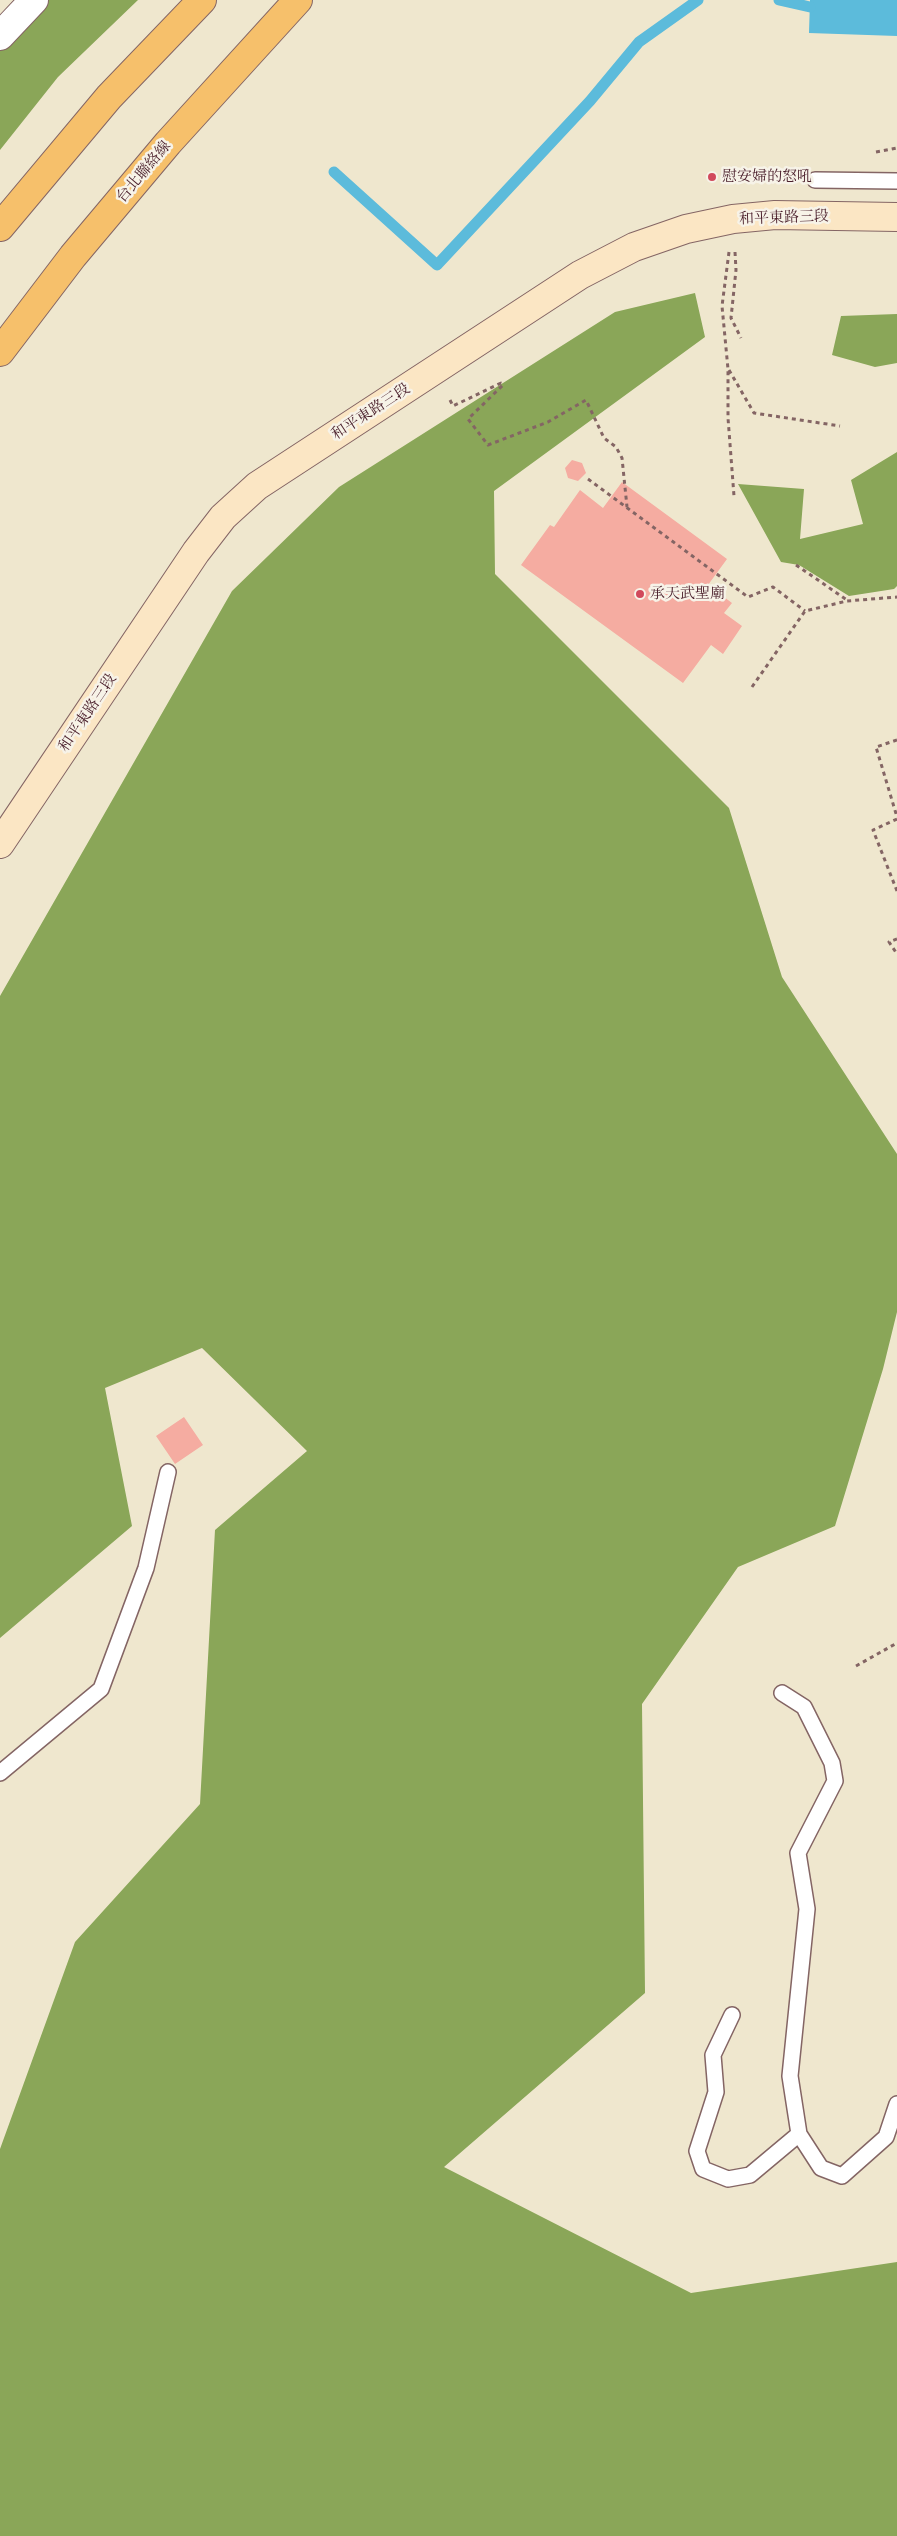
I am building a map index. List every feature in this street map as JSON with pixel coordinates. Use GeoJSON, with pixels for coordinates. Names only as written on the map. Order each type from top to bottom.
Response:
{"type":"FeatureCollection","features":[{"type":"Feature","properties":{"kind":"highway"},"geometry":{"type":"LineString","coordinates":[[0,227],[109,97],[202,0]]}},
{"type":"Feature","properties":{"kind":"highway","name":"台北聯絡線"},"geometry":{"type":"LineString","coordinates":[[0,352],[73,256],[168,142],[298,0]]}},
{"type":"Feature","properties":{"kind":"main road","name":"和平東路三段"},"geometry":{"type":"LineString","coordinates":[[0,844],[196,552],[223,517],[257,486],[580,275],[634,247],[686,229],[733,219],[775,215],[897,217]]}},
{"type":"Feature","properties":{"kind":"street"},"geometry":{"type":"LineString","coordinates":[[0,36],[34,0]]}},
{"type":"Feature","properties":{"kind":"lane"},"geometry":{"type":"LineString","coordinates":[[815,180],[897,181]]}},
{"type":"Feature","properties":{"kind":"lane"},"geometry":{"type":"LineString","coordinates":[[0,1773],[100,1689],[146,1568],[168,1472]]}},
{"type":"Feature","properties":{"kind":"lane"},"geometry":{"type":"LineString","coordinates":[[782,1692],[804,1707],[832,1763],[834,1781],[798,1853],[807,1909],[790,2076],[799,2134],[821,2168],[842,2176],[886,2137],[897,2104]]}},
{"type":"Feature","properties":{"kind":"lane"},"geometry":{"type":"LineString","coordinates":[[732,2015],[713,2055],[716,2092],[697,2152],[704,2168],[728,2179],[750,2175],[799,2134]]}},
{"type":"Feature","properties":{"kind":"path"},"geometry":{"type":"LineString","coordinates":[[733,219],[736,270],[731,318],[741,338]]}},
{"type":"Feature","properties":{"kind":"path"},"geometry":{"type":"LineString","coordinates":[[733,219],[722,306],[728,369],[728,418],[734,496]]}},
{"type":"Feature","properties":{"kind":"path"},"geometry":{"type":"LineString","coordinates":[[728,369],[754,413],[840,426]]}},
{"type":"Feature","properties":{"kind":"path"},"geometry":{"type":"LineString","coordinates":[[453,406],[501,383],[503,385],[468,419],[488,445],[548,422],[586,400],[604,438],[616,447],[622,458],[627,507]]}},
{"type":"Feature","properties":{"kind":"path"},"geometry":{"type":"LineString","coordinates":[[588,479],[748,597],[773,588],[805,611]]}},
{"type":"Feature","properties":{"kind":"path"},"geometry":{"type":"LineString","coordinates":[[796,565],[847,600]]}},
{"type":"Feature","properties":{"kind":"path"},"geometry":{"type":"LineString","coordinates":[[752,687],[805,611],[847,600],[897,597]]}},
{"type":"Feature","properties":{"kind":"path"},"geometry":{"type":"LineString","coordinates":[[897,740],[876,747],[897,818],[873,830],[897,892]]}},
{"type":"Feature","properties":{"kind":"path"},"geometry":{"type":"LineString","coordinates":[[897,939],[889,942],[897,954]]}},
{"type":"Feature","properties":{"kind":"path"},"geometry":{"type":"LineString","coordinates":[[856,1666],[897,1643]]}},
{"type":"Feature","properties":{"kind":"green space"},"geometry":{"type":"Polygon","coordinates":[[[42,0],[138,0],[58,77],[0,150],[0,42],[42,0]]]}},
{"type":"Feature","properties":{"kind":"green space"},"geometry":{"type":"Polygon","coordinates":[[[695,293],[705,337],[494,491],[495,574],[729,808],[782,977],[897,1154],[897,1312],[883,1369],[835,1526],[738,1567],[642,1704],[645,1993],[444,2167],[691,2293],[897,2262],[897,2536],[0,2536],[0,2149],[75,1942],[200,1804],[215,1530],[307,1451],[202,1348],[105,1388],[132,1526],[0,1638],[0,996],[232,591],[339,487],[615,312],[695,293]]]}},
{"type":"Feature","properties":{"kind":"green space"},"geometry":{"type":"Polygon","coordinates":[[[897,314],[897,363],[875,367],[832,355],[841,316],[897,314]]]}},
{"type":"Feature","properties":{"kind":"green space"},"geometry":{"type":"Polygon","coordinates":[[[897,452],[897,586],[894,589],[849,596],[799,565],[781,562],[738,484],[804,489],[800,539],[863,524],[851,480],[897,452]]]}},
{"type":"Feature","properties":{"kind":"water"},"geometry":{"type":"Polygon","coordinates":[[[810,0],[897,0],[897,36],[809,33],[810,0]]]}},
{"type":"Feature","properties":{"kind":"building"},"geometry":{"type":"Polygon","coordinates":[[[572,460],[582,463],[586,473],[578,481],[568,478],[565,468],[572,460]]]}},
{"type":"Feature","properties":{"kind":"building","name":"承天武聖廟"},"geometry":{"type":"Polygon","coordinates":[[[622,482],[727,559],[708,585],[732,603],[724,613],[742,626],[723,654],[711,645],[683,683],[521,565],[550,525],[554,527],[580,490],[603,508],[622,482]]]}},
{"type":"Feature","properties":{"kind":"building"},"geometry":{"type":"Polygon","coordinates":[[[184,1417],[203,1445],[175,1464],[156,1436],[184,1417]]]}},
{"type":"Feature","properties":{"kind":"waterway"},"geometry":{"type":"LineString","coordinates":[[334,172],[437,265],[590,101],[639,42],[698,0]]}},
{"type":"Feature","properties":{"kind":"waterway"},"geometry":{"type":"LineString","coordinates":[[779,0],[810,7]]}},
{"type":"Feature","properties":{"kind":"place","name":"慰安婦的怒吼"},"geometry":{"type":"Point","coordinates":[712,177]}},
{"type":"Feature","properties":{"kind":"place","name":"承天武聖廟"},"geometry":{"type":"Point","coordinates":[640,594]}}]}
